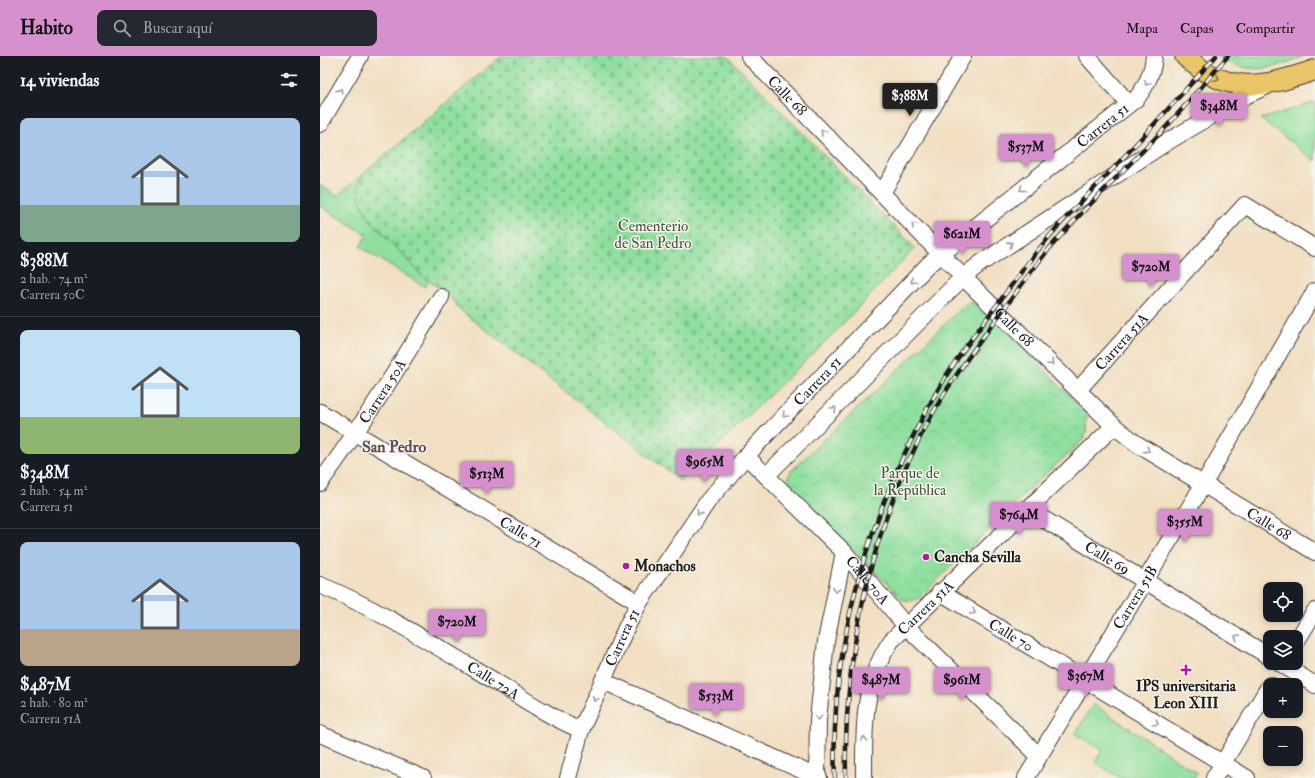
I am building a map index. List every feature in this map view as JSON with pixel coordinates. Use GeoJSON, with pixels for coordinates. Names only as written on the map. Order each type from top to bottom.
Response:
{"type":"FeatureCollection","features":[{"type":"Feature","properties":{"kind":"main road"},"geometry":{"type":"LineString","coordinates":[[1185,56],[1207,74],[1230,83],[1250,85],[1276,83],[1315,70]]}},
{"type":"Feature","properties":{"kind":"street"},"geometry":{"type":"LineString","coordinates":[[320,124],[360,56]]}},
{"type":"Feature","properties":{"kind":"street"},"geometry":{"type":"LineString","coordinates":[[882,193],[962,56]]}},
{"type":"Feature","properties":{"kind":"street"},"geometry":{"type":"LineString","coordinates":[[1086,56],[1129,104]]}},
{"type":"Feature","properties":{"kind":"street","name":"Carrera 51"},"geometry":{"type":"LineString","coordinates":[[568,778],[581,730],[639,603],[708,500],[746,456],[941,253],[1137,98],[1148,81],[1154,65],[1154,56]]}},
{"type":"Feature","properties":{"kind":"street","name":"Calle 68"},"geometry":{"type":"LineString","coordinates":[[753,58],[963,277],[1114,426],[1137,444],[1315,552]]}},
{"type":"Feature","properties":{"kind":"street","name":"Carrera 51"},"geometry":{"type":"LineString","coordinates":[[766,475],[963,277],[988,259],[1167,142],[1247,95],[1276,83]]}},
{"type":"Feature","properties":{"kind":"street","name":"Carrera 51A"},"geometry":{"type":"LineString","coordinates":[[1078,390],[1245,205],[1315,248]]}},
{"type":"Feature","properties":{"kind":"street","name":"Carrera 51B"},"geometry":{"type":"LineString","coordinates":[[1026,778],[1086,681],[1203,485],[1315,291]]}},
{"type":"Feature","properties":{"kind":"street","name":"Carrera 50A"},"geometry":{"type":"LineString","coordinates":[[320,483],[356,434],[400,366],[440,297]]}},
{"type":"Feature","properties":{"kind":"street","name":"Calle 71"},"geometry":{"type":"LineString","coordinates":[[320,412],[639,603]]}},
{"type":"Feature","properties":{"kind":"street","name":"Carrera 51A"},"geometry":{"type":"LineString","coordinates":[[864,778],[864,727],[870,684],[882,653],[891,640],[1114,426]]}},
{"type":"Feature","properties":{"kind":"street","name":"Calle 70A"},"geometry":{"type":"LineString","coordinates":[[746,456],[844,552],[905,625],[1039,756]]}},
{"type":"Feature","properties":{"kind":"street","name":"Calle 69"},"geometry":{"type":"LineString","coordinates":[[1027,509],[1263,652]]}},
{"type":"Feature","properties":{"kind":"street"},"geometry":{"type":"LineString","coordinates":[[603,681],[817,778],[818,720],[825,648],[844,552]]}},
{"type":"Feature","properties":{"kind":"street","name":"Calle 72A"},"geometry":{"type":"LineString","coordinates":[[320,585],[346,596],[374,611],[473,668],[524,700],[581,730]]}},
{"type":"Feature","properties":{"kind":"street","name":"Calle 70"},"geometry":{"type":"LineString","coordinates":[[940,592],[1247,778]]}},
{"type":"Feature","properties":{"kind":"street"},"geometry":{"type":"LineString","coordinates":[[1303,631],[1315,611]]}},
{"type":"Feature","properties":{"kind":"street","name":"Calle 69"},"geometry":{"type":"LineString","coordinates":[[1292,670],[1315,685]]}},
{"type":"Feature","properties":{"kind":"street"},"geometry":{"type":"LineString","coordinates":[[1214,778],[1263,697]]}},
{"type":"Feature","properties":{"kind":"street"},"geometry":{"type":"LineString","coordinates":[[320,734],[418,777]]}},
{"type":"Feature","properties":{"kind":"green space","name":"Cementerio de San Pedro"},"geometry":{"type":"Polygon","coordinates":[[[501,56],[727,56],[915,248],[834,333],[681,481],[456,307],[457,304],[429,280],[428,282],[365,214],[367,212],[359,199],[359,184],[363,174],[501,56]]]}},
{"type":"Feature","properties":{"kind":"green space"},"geometry":{"type":"Polygon","coordinates":[[[1215,56],[1304,56],[1280,65],[1259,69],[1239,66],[1215,56]]]}},
{"type":"Feature","properties":{"kind":"green space"},"geometry":{"type":"Polygon","coordinates":[[[1315,102],[1315,161],[1261,119],[1315,102]]]}},
{"type":"Feature","properties":{"kind":"green space"},"geometry":{"type":"Polygon","coordinates":[[[363,174],[359,184],[359,199],[367,213],[365,214],[428,282],[425,287],[360,247],[367,235],[320,206],[320,185],[337,196],[363,174]]]}},
{"type":"Feature","properties":{"kind":"green space","name":"Parque de la República"},"geometry":{"type":"Polygon","coordinates":[[[971,302],[984,307],[1087,414],[1086,432],[1084,439],[1070,453],[1044,475],[920,597],[907,601],[902,599],[793,490],[789,483],[789,476],[791,471],[965,304],[971,302]]]}},
{"type":"Feature","properties":{"kind":"green space"},"geometry":{"type":"Polygon","coordinates":[[[1093,704],[1197,773],[1194,778],[1120,778],[1095,762],[1102,750],[1075,734],[1093,704]]]}},
{"type":"Feature","properties":{"kind":"railway"},"geometry":{"type":"LineString","coordinates":[[835,778],[835,725],[840,673],[848,620],[861,569],[878,519],[897,470],[920,422],[957,359],[1037,251],[1216,56]]}},
{"type":"Feature","properties":{"kind":"railway"},"geometry":{"type":"LineString","coordinates":[[846,778],[846,731],[850,683],[856,636],[866,589],[878,543],[894,497],[912,453],[934,411],[968,357],[1048,250],[1082,212],[1167,126],[1228,56]]}},
{"type":"Feature","properties":{"kind":"place","name":"Cancha Sevilla"},"geometry":{"type":"Point","coordinates":[926,557]}},
{"type":"Feature","properties":{"kind":"place","name":"Monachos"},"geometry":{"type":"Point","coordinates":[626,566]}},
{"type":"Feature","properties":{"kind":"place","name":"IPS universitaria Leon XIII"},"geometry":{"type":"Point","coordinates":[1186,670]}},
{"type":"Feature","properties":{"kind":"district","name":"San Pedro"},"geometry":{"type":"Point","coordinates":[394,446]}}]}
